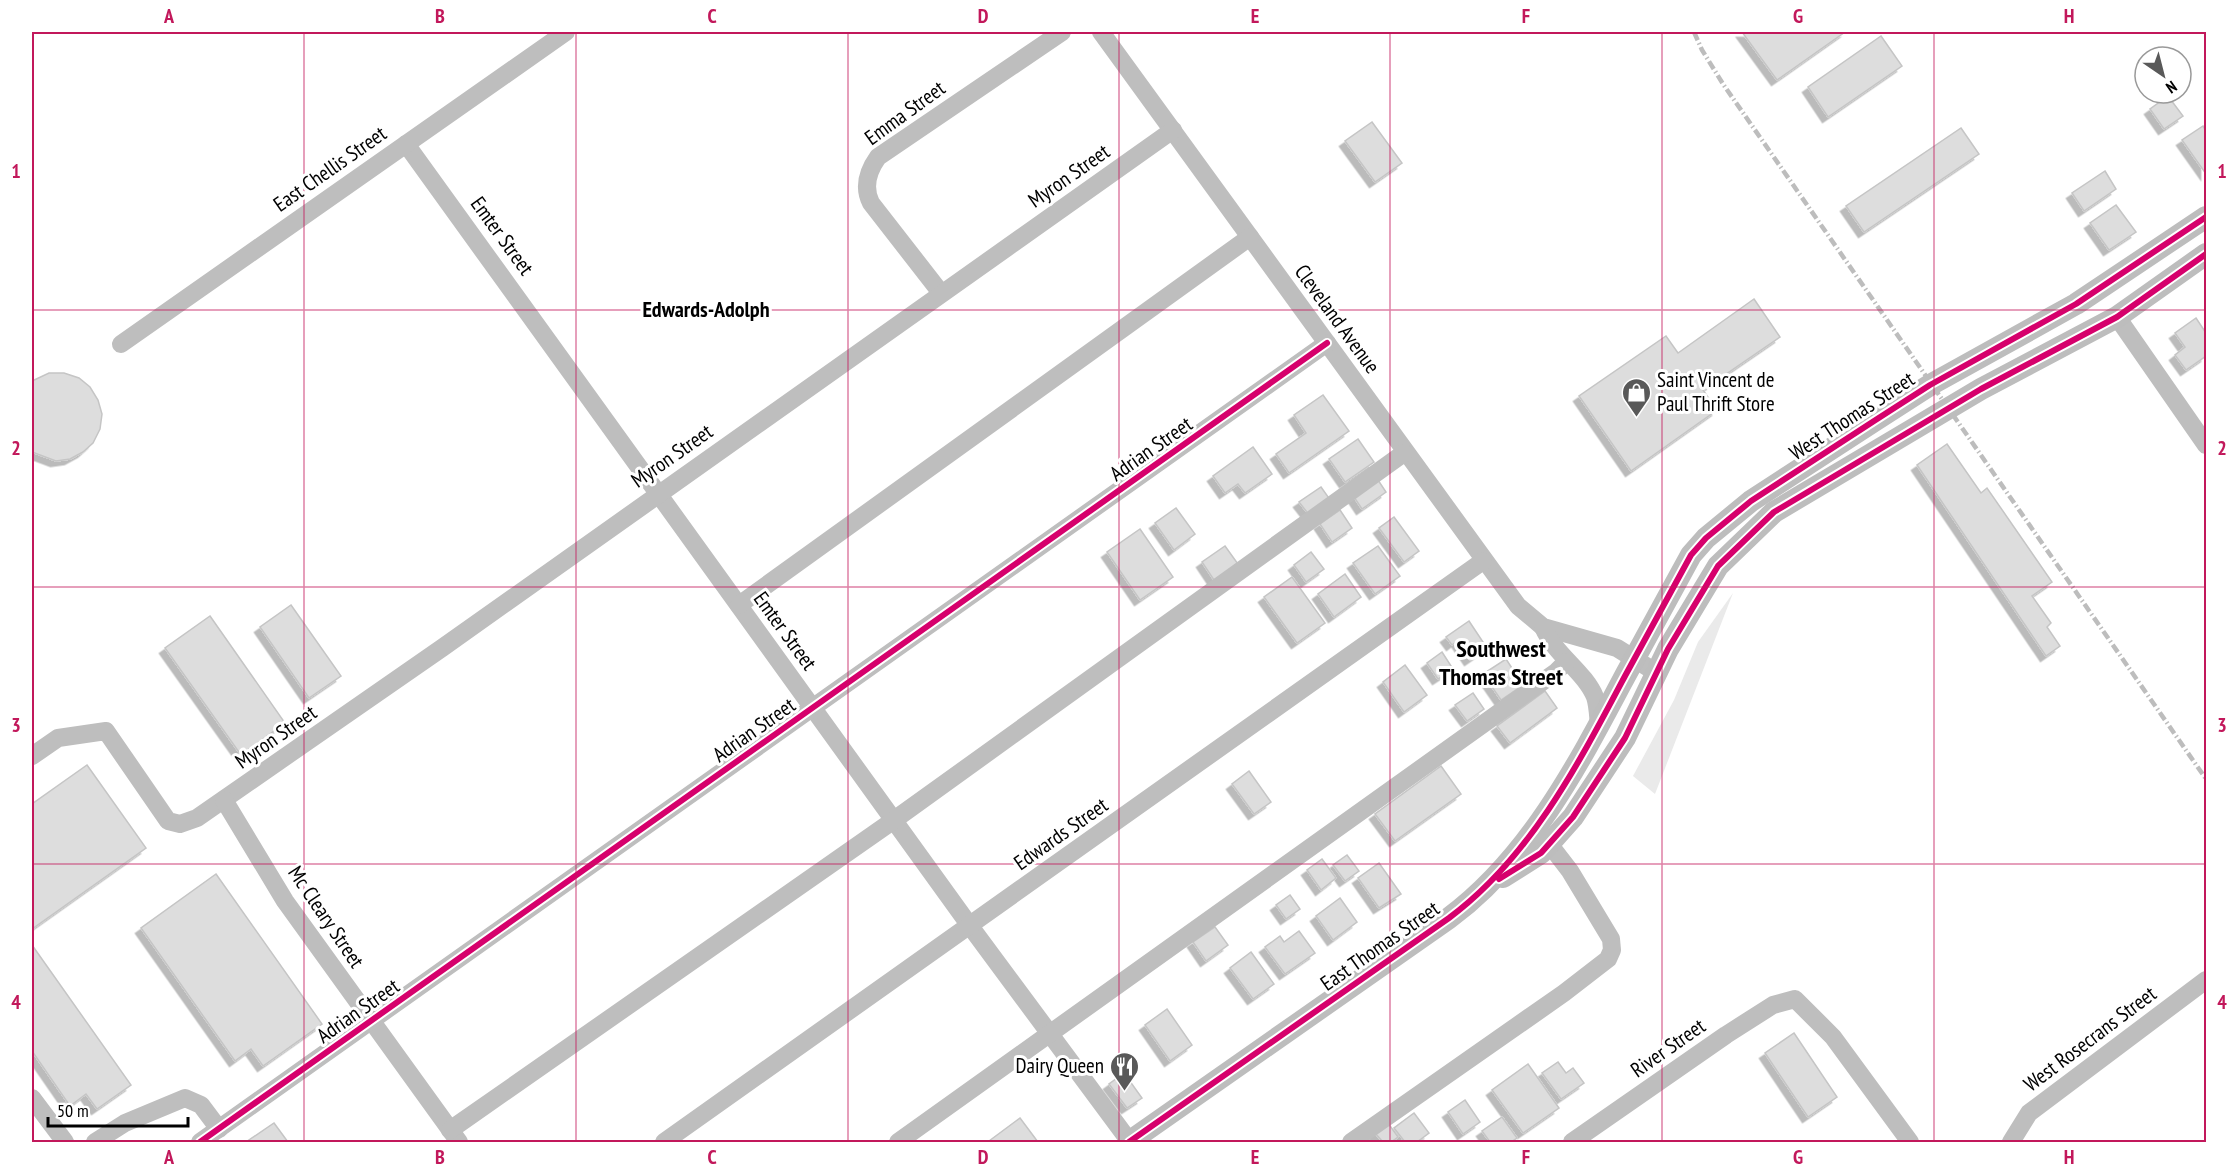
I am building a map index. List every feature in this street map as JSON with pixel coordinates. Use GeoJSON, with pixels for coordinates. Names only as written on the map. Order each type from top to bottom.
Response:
{"type":"FeatureCollection","features":[{"type":"Feature","properties":{"kind":"main road"},"geometry":{"type":"LineString","coordinates":[[2117,317],[2111,299],[2113,293],[2202,220]]}},
{"type":"Feature","properties":{"kind":"main road","name":"West Thomas Street"},"geometry":{"type":"LineString","coordinates":[[1599,726],[1690,555],[1706,538],[1751,501],[1930,385],[2076,304],[2202,220]]}},
{"type":"Feature","properties":{"kind":"main road","name":"West Thomas Street"},"geometry":{"type":"LineString","coordinates":[[1489,885],[1550,845],[1600,779],[1632,726],[1668,649],[1718,566],[1774,513],[1973,394],[2117,317],[2206,254]]}},
{"type":"Feature","properties":{"kind":"main road","name":"East Thomas Street"},"geometry":{"type":"LineString","coordinates":[[1130,1142],[1449,918],[1489,885],[1561,790],[1599,726]]}},
{"type":"Feature","properties":{"kind":"street","name":"East Chellis Street"},"geometry":{"type":"LineString","coordinates":[[121,344],[566,32]]}},
{"type":"Feature","properties":{"kind":"street","name":"Emma Street"},"geometry":{"type":"LineString","coordinates":[[941,293],[871,203],[867,188],[872,166],[878,157],[1062,32]]}},
{"type":"Feature","properties":{"kind":"street","name":"Cleveland Avenue"},"geometry":{"type":"LineString","coordinates":[[1101,32],[1483,561],[1518,606],[1543,627],[1566,662],[1586,682],[1595,698],[1599,726]]}},
{"type":"Feature","properties":{"kind":"street","name":"Myron Street"},"geometry":{"type":"LineString","coordinates":[[32,756],[58,738],[105,731],[168,821],[180,824],[197,818],[1173,130]]}},
{"type":"Feature","properties":{"kind":"street","name":"Emter Street"},"geometry":{"type":"LineString","coordinates":[[406,144],[970,926],[1130,1142]]}},
{"type":"Feature","properties":{"kind":"street"},"geometry":{"type":"LineString","coordinates":[[739,605],[1250,237]]}},
{"type":"Feature","properties":{"kind":"street"},"geometry":{"type":"LineString","coordinates":[[2117,317],[2206,445]]}},
{"type":"Feature","properties":{"kind":"street","name":"Adrian Street"},"geometry":{"type":"LineString","coordinates":[[200,1143],[1327,343]]}},
{"type":"Feature","properties":{"kind":"street"},"geometry":{"type":"LineString","coordinates":[[455,1136],[1404,453]]}},
{"type":"Feature","properties":{"kind":"street","name":"Edwards Street"},"geometry":{"type":"LineString","coordinates":[[664,1143],[1483,561]]}},
{"type":"Feature","properties":{"kind":"street","name":"Cleveland Avenue"},"geometry":{"type":"LineString","coordinates":[[1543,627],[1617,648],[1657,674]]}},
{"type":"Feature","properties":{"kind":"street"},"geometry":{"type":"LineString","coordinates":[[898,1143],[1556,672],[1566,662]]}},
{"type":"Feature","properties":{"kind":"street","name":"Mc Cleary Street"},"geometry":{"type":"LineString","coordinates":[[224,800],[285,901],[370,1022],[455,1136]]}},
{"type":"Feature","properties":{"kind":"street"},"geometry":{"type":"LineString","coordinates":[[1351,1143],[1564,993],[1608,959],[1612,950],[1611,939],[1570,871],[1550,845]]}},
{"type":"Feature","properties":{"kind":"street","name":"West Rosecrans Street"},"geometry":{"type":"LineString","coordinates":[[2011,1143],[2029,1113],[2206,980]]}},
{"type":"Feature","properties":{"kind":"street","name":"River Street"},"geometry":{"type":"LineString","coordinates":[[1572,1143],[1725,1035],[1773,1005],[1795,999],[1833,1037],[1910,1143]]}},
{"type":"Feature","properties":{"kind":"street"},"geometry":{"type":"LineString","coordinates":[[32,1098],[64,1143]]}},
{"type":"Feature","properties":{"kind":"street"},"geometry":{"type":"LineString","coordinates":[[95,1143],[125,1123],[185,1098],[201,1105],[219,1129]]}},
{"type":"Feature","properties":{"kind":"shaded area"},"geometry":{"type":"Polygon","coordinates":[[[1733,593],[1655,794],[1633,776],[1674,700],[1698,642],[1733,593]]]}},
{"type":"Feature","properties":{"kind":"building"},"geometry":{"type":"Polygon","coordinates":[[[1742,32],[1845,32],[1777,80],[1742,32]]]}},
{"type":"Feature","properties":{"kind":"building"},"geometry":{"type":"Polygon","coordinates":[[[1881,36],[1902,66],[1828,117],[1808,87],[1881,36]]]}},
{"type":"Feature","properties":{"kind":"building"},"geometry":{"type":"Polygon","coordinates":[[[2156,105],[2175,105],[2183,116],[2164,129],[2150,109],[2156,105]]]}},
{"type":"Feature","properties":{"kind":"building"},"geometry":{"type":"Polygon","coordinates":[[[1372,122],[1402,163],[1375,182],[1345,141],[1372,122]]]}},
{"type":"Feature","properties":{"kind":"building"},"geometry":{"type":"Polygon","coordinates":[[[2203,126],[2206,131],[2206,174],[2182,140],[2203,126]]]}},
{"type":"Feature","properties":{"kind":"building"},"geometry":{"type":"Polygon","coordinates":[[[1961,128],[1979,154],[1864,232],[1846,206],[1961,128]]]}},
{"type":"Feature","properties":{"kind":"building"},"geometry":{"type":"Polygon","coordinates":[[[2105,171],[2116,189],[2084,211],[2072,193],[2105,171]]]}},
{"type":"Feature","properties":{"kind":"building"},"geometry":{"type":"Polygon","coordinates":[[[2116,205],[2136,232],[2109,250],[2090,223],[2116,205]]]}},
{"type":"Feature","properties":{"kind":"building"},"geometry":{"type":"Polygon","coordinates":[[[1754,299],[1780,337],[1703,390],[1717,410],[1631,471],[1579,396],[1666,336],[1678,353],[1754,299]]]}},
{"type":"Feature","properties":{"kind":"building"},"geometry":{"type":"Polygon","coordinates":[[[2196,318],[2206,333],[2206,356],[2186,370],[2175,355],[2185,347],[2175,333],[2196,318]]]}},
{"type":"Feature","properties":{"kind":"building"},"geometry":{"type":"Polygon","coordinates":[[[49,373],[64,373],[79,378],[90,387],[98,400],[102,414],[100,429],[93,443],[70,459],[56,461],[32,452],[32,381],[49,373]]]}},
{"type":"Feature","properties":{"kind":"building"},"geometry":{"type":"Polygon","coordinates":[[[1323,395],[1349,431],[1289,473],[1276,454],[1306,433],[1294,415],[1323,395]]]}},
{"type":"Feature","properties":{"kind":"building"},"geometry":{"type":"Polygon","coordinates":[[[1358,439],[1374,462],[1345,482],[1329,459],[1358,439]]]}},
{"type":"Feature","properties":{"kind":"building"},"geometry":{"type":"Polygon","coordinates":[[[1947,444],[1981,493],[1987,488],[2052,582],[2032,596],[2051,623],[2047,627],[2060,646],[2046,656],[1917,465],[1947,444]]]}},
{"type":"Feature","properties":{"kind":"building"},"geometry":{"type":"Polygon","coordinates":[[[1253,447],[1272,474],[1245,493],[1238,484],[1225,493],[1213,476],[1253,447]]]}},
{"type":"Feature","properties":{"kind":"building"},"geometry":{"type":"Polygon","coordinates":[[[1378,480],[1386,492],[1362,509],[1354,497],[1378,480]]]}},
{"type":"Feature","properties":{"kind":"building"},"geometry":{"type":"Polygon","coordinates":[[[1321,487],[1331,501],[1310,516],[1299,502],[1321,487]]]}},
{"type":"Feature","properties":{"kind":"building"},"geometry":{"type":"Polygon","coordinates":[[[1176,508],[1195,534],[1174,550],[1155,523],[1176,508]]]}},
{"type":"Feature","properties":{"kind":"building"},"geometry":{"type":"Polygon","coordinates":[[[1340,510],[1352,528],[1332,542],[1320,524],[1340,510]]]}},
{"type":"Feature","properties":{"kind":"building"},"geometry":{"type":"Polygon","coordinates":[[[1394,517],[1419,551],[1404,562],[1379,528],[1394,517]]]}},
{"type":"Feature","properties":{"kind":"building"},"geometry":{"type":"Polygon","coordinates":[[[1140,529],[1173,577],[1140,600],[1107,552],[1140,529]]]}},
{"type":"Feature","properties":{"kind":"building"},"geometry":{"type":"Polygon","coordinates":[[[1225,546],[1238,564],[1214,580],[1202,562],[1225,546]]]}},
{"type":"Feature","properties":{"kind":"building"},"geometry":{"type":"Polygon","coordinates":[[[1378,546],[1400,576],[1375,594],[1353,563],[1378,546]]]}},
{"type":"Feature","properties":{"kind":"building"},"geometry":{"type":"Polygon","coordinates":[[[1311,552],[1324,569],[1306,582],[1294,565],[1311,552]]]}},
{"type":"Feature","properties":{"kind":"building"},"geometry":{"type":"Polygon","coordinates":[[[1345,574],[1361,597],[1334,617],[1318,594],[1345,574]]]}},
{"type":"Feature","properties":{"kind":"building"},"geometry":{"type":"Polygon","coordinates":[[[1292,577],[1325,623],[1297,643],[1264,597],[1292,577]]]}},
{"type":"Feature","properties":{"kind":"building"},"geometry":{"type":"Polygon","coordinates":[[[291,605],[341,676],[309,698],[260,627],[291,605]]]}},
{"type":"Feature","properties":{"kind":"building"},"geometry":{"type":"Polygon","coordinates":[[[210,616],[285,723],[241,755],[165,648],[210,616]]]}},
{"type":"Feature","properties":{"kind":"building"},"geometry":{"type":"Polygon","coordinates":[[[1469,621],[1487,648],[1470,660],[1457,641],[1452,645],[1446,637],[1469,621]]]}},
{"type":"Feature","properties":{"kind":"building"},"geometry":{"type":"Polygon","coordinates":[[[1442,652],[1453,669],[1438,679],[1427,663],[1442,652]]]}},
{"type":"Feature","properties":{"kind":"building"},"geometry":{"type":"Polygon","coordinates":[[[1506,659],[1523,685],[1501,700],[1483,674],[1506,659]]]}},
{"type":"Feature","properties":{"kind":"building"},"geometry":{"type":"Polygon","coordinates":[[[1405,665],[1427,695],[1404,712],[1383,682],[1405,665]]]}},
{"type":"Feature","properties":{"kind":"building"},"geometry":{"type":"Polygon","coordinates":[[[1545,691],[1557,708],[1510,743],[1497,726],[1545,691]]]}},
{"type":"Feature","properties":{"kind":"building"},"geometry":{"type":"Polygon","coordinates":[[[1473,693],[1484,709],[1467,721],[1455,705],[1473,693]]]}},
{"type":"Feature","properties":{"kind":"building"},"geometry":{"type":"Polygon","coordinates":[[[87,765],[146,848],[32,929],[32,804],[87,765]]]}},
{"type":"Feature","properties":{"kind":"building"},"geometry":{"type":"Polygon","coordinates":[[[1441,766],[1461,794],[1395,841],[1375,814],[1441,766]]]}},
{"type":"Feature","properties":{"kind":"building"},"geometry":{"type":"Polygon","coordinates":[[[1249,771],[1271,802],[1254,814],[1232,784],[1249,771]]]}},
{"type":"Feature","properties":{"kind":"building"},"geometry":{"type":"Polygon","coordinates":[[[1347,855],[1359,871],[1345,881],[1333,865],[1347,855]]]}},
{"type":"Feature","properties":{"kind":"building"},"geometry":{"type":"Polygon","coordinates":[[[1322,859],[1336,878],[1321,890],[1307,870],[1322,859]]]}},
{"type":"Feature","properties":{"kind":"building"},"geometry":{"type":"Polygon","coordinates":[[[1379,863],[1401,894],[1379,908],[1358,878],[1379,863]]]}},
{"type":"Feature","properties":{"kind":"building"},"geometry":{"type":"Polygon","coordinates":[[[216,874],[322,1024],[263,1066],[251,1049],[235,1061],[141,928],[216,874]]]}},
{"type":"Feature","properties":{"kind":"building"},"geometry":{"type":"Polygon","coordinates":[[[1290,895],[1300,909],[1286,919],[1276,905],[1290,895]]]}},
{"type":"Feature","properties":{"kind":"building"},"geometry":{"type":"Polygon","coordinates":[[[1340,898],[1357,922],[1333,940],[1316,916],[1340,898]]]}},
{"type":"Feature","properties":{"kind":"building"},"geometry":{"type":"Polygon","coordinates":[[[1215,927],[1228,945],[1206,961],[1193,942],[1215,927]]]}},
{"type":"Feature","properties":{"kind":"building"},"geometry":{"type":"Polygon","coordinates":[[[1299,931],[1315,953],[1285,974],[1265,947],[1280,936],[1284,942],[1299,931]]]}},
{"type":"Feature","properties":{"kind":"building"},"geometry":{"type":"Polygon","coordinates":[[[32,945],[131,1085],[97,1109],[86,1094],[70,1106],[32,1051],[32,945]]]}},
{"type":"Feature","properties":{"kind":"building"},"geometry":{"type":"Polygon","coordinates":[[[1251,952],[1274,984],[1253,999],[1230,968],[1251,952]]]}},
{"type":"Feature","properties":{"kind":"building"},"geometry":{"type":"Polygon","coordinates":[[[1167,1009],[1192,1045],[1170,1061],[1145,1025],[1167,1009]]]}},
{"type":"Feature","properties":{"kind":"building"},"geometry":{"type":"Polygon","coordinates":[[[1794,1033],[1837,1097],[1808,1117],[1765,1053],[1794,1033]]]}},
{"type":"Feature","properties":{"kind":"building"},"geometry":{"type":"Polygon","coordinates":[[[1558,1062],[1566,1073],[1573,1068],[1584,1083],[1561,1099],[1542,1073],[1558,1062]]]}},
{"type":"Feature","properties":{"kind":"building"},"geometry":{"type":"Polygon","coordinates":[[[1528,1064],[1559,1108],[1523,1133],[1492,1090],[1528,1064]]]}},
{"type":"Feature","properties":{"kind":"building","name":"Dairy Queen"},"geometry":{"type":"Polygon","coordinates":[[[1124,1073],[1142,1098],[1127,1108],[1109,1084],[1124,1073]]]}},
{"type":"Feature","properties":{"kind":"building"},"geometry":{"type":"Polygon","coordinates":[[[1465,1100],[1480,1122],[1463,1134],[1448,1112],[1465,1100]]]}},
{"type":"Feature","properties":{"kind":"building"},"geometry":{"type":"Polygon","coordinates":[[[1414,1113],[1429,1133],[1417,1142],[1405,1142],[1394,1128],[1414,1113]]]}},
{"type":"Feature","properties":{"kind":"building"},"geometry":{"type":"Polygon","coordinates":[[[1502,1117],[1517,1138],[1511,1142],[1490,1142],[1482,1131],[1502,1117]]]}},
{"type":"Feature","properties":{"kind":"building"},"geometry":{"type":"Polygon","coordinates":[[[1020,1118],[1038,1142],[989,1141],[1020,1118]]]}},
{"type":"Feature","properties":{"kind":"building"},"geometry":{"type":"Polygon","coordinates":[[[274,1123],[288,1142],[246,1142],[274,1123]]]}},
{"type":"Feature","properties":{"kind":"building"},"geometry":{"type":"Polygon","coordinates":[[[1388,1123],[1398,1137],[1391,1142],[1383,1142],[1375,1133],[1388,1123]]]}},
{"type":"Feature","properties":{"kind":"railway"},"geometry":{"type":"LineString","coordinates":[[1694,32],[1723,84],[2206,779]]}},
{"type":"Feature","properties":{"kind":"cycle path"},"geometry":{"type":"LineString","coordinates":[[1129,1142],[1449,918],[1478,894],[1504,867],[1528,838],[1570,775],[1691,555],[1706,538],[1751,501],[1930,385],[2076,304],[2206,217]]}},
{"type":"Feature","properties":{"kind":"cycle path"},"geometry":{"type":"LineString","coordinates":[[1499,879],[1541,853],[1573,817],[1625,738],[1668,649],[1718,566],[1774,512],[1981,389],[2117,317],[2206,254]]}},
{"type":"Feature","properties":{"kind":"cycle path"},"geometry":{"type":"LineString","coordinates":[[200,1142],[1327,343]]}},
{"type":"Feature","properties":{"kind":"place","name":"Saint Vincent de Paul Thrift Store"},"geometry":{"type":"Point","coordinates":[1636,418]}},
{"type":"Feature","properties":{"kind":"place","name":"Dairy Queen"},"geometry":{"type":"Point","coordinates":[1125,1092]}},
{"type":"Feature","properties":{"kind":"district","name":"Edwards-Adolph"},"geometry":{"type":"Point","coordinates":[706,309]}},
{"type":"Feature","properties":{"kind":"district","name":"Southwest Thomas Street"},"geometry":{"type":"Point","coordinates":[1501,663]}}]}
